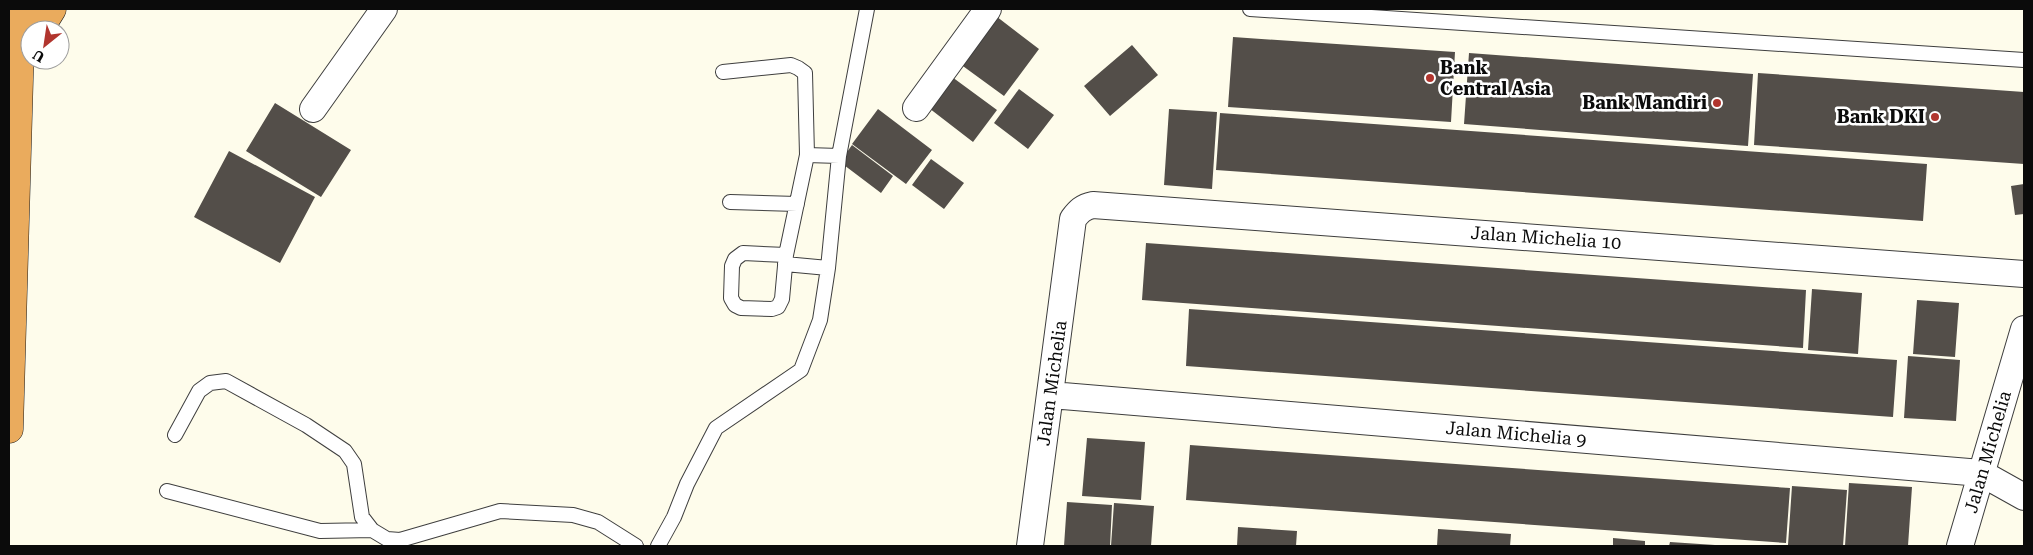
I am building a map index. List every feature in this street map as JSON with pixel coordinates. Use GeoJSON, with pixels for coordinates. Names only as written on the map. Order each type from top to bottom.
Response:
{"type":"FeatureCollection","features":[{"type":"Feature","properties":{"kind":"highway"},"geometry":{"type":"LineString","coordinates":[[45,20],[52,9]]}},
{"type":"Feature","properties":{"kind":"highway"},"geometry":{"type":"LineString","coordinates":[[9,429],[20,55]]}},
{"type":"Feature","properties":{"kind":"street"},"geometry":{"type":"LineString","coordinates":[[313,109],[384,9]]}},
{"type":"Feature","properties":{"kind":"street"},"geometry":{"type":"LineString","coordinates":[[916,108],[988,9]]}},
{"type":"Feature","properties":{"kind":"street","name":"Jalan Michelia 10"},"geometry":{"type":"LineString","coordinates":[[1074,219],[1078,211],[1093,204],[2024,274]]}},
{"type":"Feature","properties":{"kind":"street","name":"Jalan Michelia"},"geometry":{"type":"LineString","coordinates":[[1030,546],[1074,219]]}},
{"type":"Feature","properties":{"kind":"street","name":"Jalan Michelia"},"geometry":{"type":"LineString","coordinates":[[1960,546],[2024,329]]}},
{"type":"Feature","properties":{"kind":"street","name":"Jalan Michelia 9"},"geometry":{"type":"LineString","coordinates":[[1051,395],[1982,473]]}},
{"type":"Feature","properties":{"kind":"street"},"geometry":{"type":"LineString","coordinates":[[1982,473],[2024,497]]}},
{"type":"Feature","properties":{"kind":"lane"},"geometry":{"type":"LineString","coordinates":[[658,546],[674,517],[687,484],[716,428],[801,370],[820,320],[828,268],[839,156],[867,9]]}},
{"type":"Feature","properties":{"kind":"lane"},"geometry":{"type":"LineString","coordinates":[[1250,9],[2024,60]]}},
{"type":"Feature","properties":{"kind":"lane"},"geometry":{"type":"LineString","coordinates":[[723,72],[791,65],[804,73],[807,155],[786,259],[782,299],[778,307],[772,310],[742,308],[735,305],[731,298],[732,266],[735,260],[743,253],[786,259],[828,268]]}},
{"type":"Feature","properties":{"kind":"lane"},"geometry":{"type":"LineString","coordinates":[[807,155],[839,156]]}},
{"type":"Feature","properties":{"kind":"lane"},"geometry":{"type":"LineString","coordinates":[[730,202],[797,204]]}},
{"type":"Feature","properties":{"kind":"lane"},"geometry":{"type":"LineString","coordinates":[[175,435],[200,391],[210,382],[226,381],[306,424],[345,451],[354,464],[362,518],[372,530],[387,539],[400,540],[500,511],[574,516],[598,522],[636,546]]}},
{"type":"Feature","properties":{"kind":"lane"},"geometry":{"type":"LineString","coordinates":[[168,491],[320,531],[372,530]]}},
{"type":"Feature","properties":{"kind":"building"},"geometry":{"type":"Polygon","coordinates":[[[992,13],[1039,49],[1004,96],[956,61],[992,13]]]}},
{"type":"Feature","properties":{"kind":"building"},"geometry":{"type":"Polygon","coordinates":[[[1233,37],[1455,52],[1451,122],[1228,107],[1233,37]]]}},
{"type":"Feature","properties":{"kind":"building"},"geometry":{"type":"Polygon","coordinates":[[[1132,45],[1158,75],[1110,116],[1084,86],[1132,45]]]}},
{"type":"Feature","properties":{"kind":"building"},"geometry":{"type":"Polygon","coordinates":[[[1469,53],[1753,74],[1748,146],[1464,124],[1469,53]]]}},
{"type":"Feature","properties":{"kind":"building"},"geometry":{"type":"Polygon","coordinates":[[[1758,73],[2024,92],[2024,164],[1754,145],[1758,73]]]}},
{"type":"Feature","properties":{"kind":"building"},"geometry":{"type":"Polygon","coordinates":[[[948,74],[997,110],[973,142],[925,105],[948,74]]]}},
{"type":"Feature","properties":{"kind":"building"},"geometry":{"type":"Polygon","coordinates":[[[1019,89],[1054,115],[1028,149],[994,123],[1019,89]]]}},
{"type":"Feature","properties":{"kind":"building"},"geometry":{"type":"Polygon","coordinates":[[[275,103],[351,150],[321,197],[246,151],[275,103]]]}},
{"type":"Feature","properties":{"kind":"building"},"geometry":{"type":"Polygon","coordinates":[[[878,109],[932,150],[906,184],[852,144],[878,109]]]}},
{"type":"Feature","properties":{"kind":"building"},"geometry":{"type":"Polygon","coordinates":[[[1169,109],[1217,112],[1212,189],[1164,185],[1169,109]]]}},
{"type":"Feature","properties":{"kind":"building"},"geometry":{"type":"Polygon","coordinates":[[[1220,113],[1927,164],[1923,221],[1216,170],[1220,113]]]}},
{"type":"Feature","properties":{"kind":"building"},"geometry":{"type":"Polygon","coordinates":[[[852,145],[893,176],[881,193],[840,162],[852,145]]]}},
{"type":"Feature","properties":{"kind":"building"},"geometry":{"type":"Polygon","coordinates":[[[229,151],[315,197],[280,263],[194,217],[229,151]]]}},
{"type":"Feature","properties":{"kind":"building"},"geometry":{"type":"Polygon","coordinates":[[[931,159],[964,183],[944,209],[912,185],[931,159]]]}},
{"type":"Feature","properties":{"kind":"building"},"geometry":{"type":"Polygon","coordinates":[[[2024,184],[2024,214],[2015,215],[2011,186],[2024,184]]]}},
{"type":"Feature","properties":{"kind":"building"},"geometry":{"type":"Polygon","coordinates":[[[1146,243],[1806,290],[1803,348],[1142,300],[1146,243]]]}},
{"type":"Feature","properties":{"kind":"building"},"geometry":{"type":"Polygon","coordinates":[[[1812,289],[1862,293],[1858,354],[1808,350],[1812,289]]]}},
{"type":"Feature","properties":{"kind":"building"},"geometry":{"type":"Polygon","coordinates":[[[1917,300],[1959,303],[1955,357],[1913,354],[1917,300]]]}},
{"type":"Feature","properties":{"kind":"building"},"geometry":{"type":"Polygon","coordinates":[[[1189,309],[1897,360],[1893,417],[1186,366],[1189,309]]]}},
{"type":"Feature","properties":{"kind":"building"},"geometry":{"type":"Polygon","coordinates":[[[1908,356],[1960,360],[1956,421],[1904,418],[1908,356]]]}},
{"type":"Feature","properties":{"kind":"building"},"geometry":{"type":"Polygon","coordinates":[[[1087,438],[1145,442],[1141,500],[1082,496],[1087,438]]]}},
{"type":"Feature","properties":{"kind":"building"},"geometry":{"type":"Polygon","coordinates":[[[1190,445],[1790,488],[1786,543],[1186,500],[1190,445]]]}},
{"type":"Feature","properties":{"kind":"building"},"geometry":{"type":"Polygon","coordinates":[[[1849,483],[1912,487],[1908,546],[1845,546],[1849,483]]]}},
{"type":"Feature","properties":{"kind":"building"},"geometry":{"type":"Polygon","coordinates":[[[1792,486],[1847,490],[1843,546],[1788,545],[1792,486]]]}},
{"type":"Feature","properties":{"kind":"building"},"geometry":{"type":"Polygon","coordinates":[[[1067,502],[1112,505],[1110,546],[1064,546],[1067,502]]]}},
{"type":"Feature","properties":{"kind":"building"},"geometry":{"type":"Polygon","coordinates":[[[1114,503],[1154,506],[1151,546],[1111,546],[1114,503]]]}},
{"type":"Feature","properties":{"kind":"building"},"geometry":{"type":"Polygon","coordinates":[[[1238,527],[1297,531],[1296,546],[1237,546],[1238,527]]]}},
{"type":"Feature","properties":{"kind":"building"},"geometry":{"type":"Polygon","coordinates":[[[1438,529],[1511,534],[1510,546],[1437,546],[1438,529]]]}},
{"type":"Feature","properties":{"kind":"building"},"geometry":{"type":"Polygon","coordinates":[[[1613,538],[1645,541],[1645,546],[1613,546],[1613,538]]]}},
{"type":"Feature","properties":{"kind":"building"},"geometry":{"type":"Polygon","coordinates":[[[1670,542],[1715,545],[1715,546],[1669,546],[1670,542]]]}},
{"type":"Feature","properties":{"kind":"place","name":"Bank Central Asia"},"geometry":{"type":"Point","coordinates":[1430,78]}},
{"type":"Feature","properties":{"kind":"place","name":"Bank Mandiri"},"geometry":{"type":"Point","coordinates":[1717,103]}},
{"type":"Feature","properties":{"kind":"place","name":"Bank DKI"},"geometry":{"type":"Point","coordinates":[1935,117]}}]}
